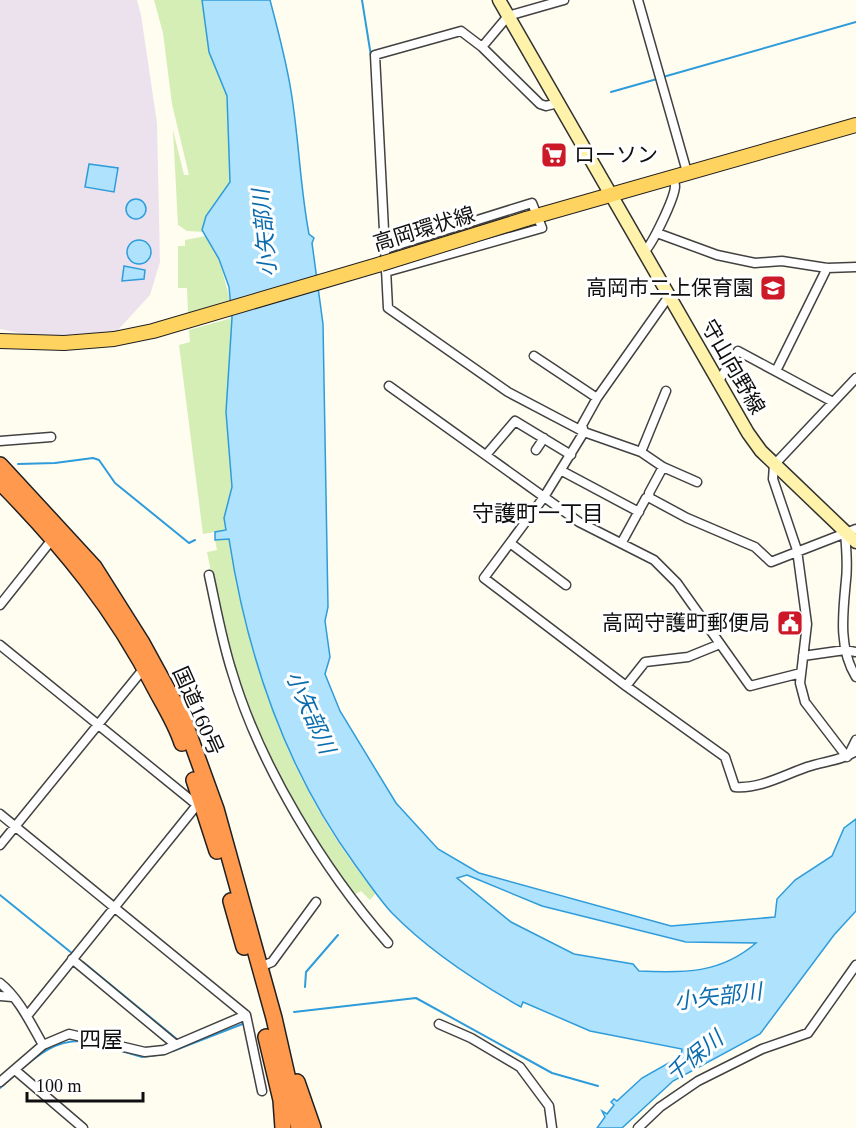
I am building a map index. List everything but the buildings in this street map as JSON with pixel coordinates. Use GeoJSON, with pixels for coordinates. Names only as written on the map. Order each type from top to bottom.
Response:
{"type":"FeatureCollection","features":[{"type":"Feature","properties":{"kind":"highway","name":"国道160号"},"geometry":{"type":"LineString","coordinates":[[0,465],[94,567],[142,643],[183,718],[216,809],[260,967],[268,1018]]}},
{"type":"Feature","properties":{"kind":"highway","name":"国道160号"},"geometry":{"type":"LineString","coordinates":[[0,482],[54,537],[102,599],[145,667],[178,733],[268,1018]]}},
{"type":"Feature","properties":{"kind":"highway"},"geometry":{"type":"LineString","coordinates":[[268,1018],[281,1100],[283,1128]]}},
{"type":"Feature","properties":{"kind":"highway"},"geometry":{"type":"LineString","coordinates":[[268,1018],[295,1128]]}},
{"type":"Feature","properties":{"kind":"highway"},"geometry":{"type":"LineString","coordinates":[[268,1018],[299,1128]]}},
{"type":"Feature","properties":{"kind":"highway"},"geometry":{"type":"LineString","coordinates":[[268,1018],[313,1128]]}},
{"type":"Feature","properties":{"kind":"main road","name":"守山向野線"},"geometry":{"type":"LineString","coordinates":[[499,0],[748,433],[774,465],[851,531],[856,542]]}},
{"type":"Feature","properties":{"kind":"main road","name":"高岡環状線"},"geometry":{"type":"LineString","coordinates":[[0,341],[64,343],[114,339],[153,331],[363,270],[384,268],[532,217],[856,125]]}},
{"type":"Feature","properties":{"kind":"street"},"geometry":{"type":"LineString","coordinates":[[482,47],[508,16],[564,0]]}},
{"type":"Feature","properties":{"kind":"street"},"geometry":{"type":"LineString","coordinates":[[638,0],[687,172]]}},
{"type":"Feature","properties":{"kind":"street"},"geometry":{"type":"LineString","coordinates":[[558,103],[546,106],[540,104],[482,47],[461,31],[375,55],[385,249],[384,268],[388,308],[508,392],[584,432],[641,452],[663,467],[697,482]]}},
{"type":"Feature","properties":{"kind":"street"},"geometry":{"type":"LineString","coordinates":[[643,253],[650,247],[657,233],[675,186],[672,176]]}},
{"type":"Feature","properties":{"kind":"street"},"geometry":{"type":"LineString","coordinates":[[385,249],[527,204],[535,206],[532,217]]}},
{"type":"Feature","properties":{"kind":"street"},"geometry":{"type":"LineString","coordinates":[[657,233],[717,255],[755,263],[782,261],[827,268],[856,267]]}},
{"type":"Feature","properties":{"kind":"street"},"geometry":{"type":"LineString","coordinates":[[776,371],[827,268]]}},
{"type":"Feature","properties":{"kind":"street"},"geometry":{"type":"LineString","coordinates":[[669,296],[597,398],[582,425],[584,432],[562,471],[484,578],[626,686],[725,757],[735,787],[755,785],[809,766],[847,757],[856,751]]}},
{"type":"Feature","properties":{"kind":"street"},"geometry":{"type":"LineString","coordinates":[[718,382],[738,351],[834,402]]}},
{"type":"Feature","properties":{"kind":"street"},"geometry":{"type":"LineString","coordinates":[[534,356],[597,398]]}},
{"type":"Feature","properties":{"kind":"street"},"geometry":{"type":"LineString","coordinates":[[847,757],[805,702],[800,683],[807,624],[797,550],[772,479],[774,465],[856,378]]}},
{"type":"Feature","properties":{"kind":"street"},"geometry":{"type":"LineString","coordinates":[[389,386],[579,522],[654,560],[677,583],[750,686],[801,673]]}},
{"type":"Feature","properties":{"kind":"street"},"geometry":{"type":"LineString","coordinates":[[641,452],[666,391]]}},
{"type":"Feature","properties":{"kind":"street"},"geometry":{"type":"LineString","coordinates":[[486,455],[515,421],[571,455]]}},
{"type":"Feature","properties":{"kind":"street"},"geometry":{"type":"LineString","coordinates":[[0,441],[51,437]]}},
{"type":"Feature","properties":{"kind":"street"},"geometry":{"type":"LineString","coordinates":[[536,450],[543,438]]}},
{"type":"Feature","properties":{"kind":"street"},"geometry":{"type":"LineString","coordinates":[[650,498],[649,492],[663,467]]}},
{"type":"Feature","properties":{"kind":"street"},"geometry":{"type":"LineString","coordinates":[[562,471],[639,512]]}},
{"type":"Feature","properties":{"kind":"street"},"geometry":{"type":"LineString","coordinates":[[622,542],[646,498],[755,547],[771,561],[851,531],[847,578],[842,603],[845,650],[849,665],[856,676]]}},
{"type":"Feature","properties":{"kind":"street"},"geometry":{"type":"LineString","coordinates":[[0,605],[54,537]]}},
{"type":"Feature","properties":{"kind":"street"},"geometry":{"type":"LineString","coordinates":[[510,543],[566,585]]}},
{"type":"Feature","properties":{"kind":"street"},"geometry":{"type":"LineString","coordinates":[[209,575],[232,674],[254,730],[298,819],[357,907],[388,943]]}},
{"type":"Feature","properties":{"kind":"street"},"geometry":{"type":"LineString","coordinates":[[626,686],[645,662],[688,657],[720,644]]}},
{"type":"Feature","properties":{"kind":"street"},"geometry":{"type":"LineString","coordinates":[[0,645],[97,726],[199,802],[27,1016]]}},
{"type":"Feature","properties":{"kind":"street"},"geometry":{"type":"LineString","coordinates":[[803,656],[845,650],[856,652]]}},
{"type":"Feature","properties":{"kind":"street"},"geometry":{"type":"LineString","coordinates":[[0,845],[145,667]]}},
{"type":"Feature","properties":{"kind":"street"},"geometry":{"type":"LineString","coordinates":[[847,757],[856,740]]}},
{"type":"Feature","properties":{"kind":"street"},"geometry":{"type":"LineString","coordinates":[[0,813],[246,1015],[262,1091]]}},
{"type":"Feature","properties":{"kind":"street"},"geometry":{"type":"LineString","coordinates":[[260,967],[272,962],[316,902]]}},
{"type":"Feature","properties":{"kind":"street"},"geometry":{"type":"LineString","coordinates":[[72,959],[176,1045]]}},
{"type":"Feature","properties":{"kind":"street"},"geometry":{"type":"LineString","coordinates":[[638,1128],[660,1107],[698,1081],[762,1049],[808,1033],[856,965]]}},
{"type":"Feature","properties":{"kind":"street"},"geometry":{"type":"LineString","coordinates":[[0,982],[27,1016],[43,1045]]}},
{"type":"Feature","properties":{"kind":"street"},"geometry":{"type":"LineString","coordinates":[[0,996],[12,997]]}},
{"type":"Feature","properties":{"kind":"street"},"geometry":{"type":"LineString","coordinates":[[0,1082],[17,1072],[43,1045],[69,1034],[145,1052],[164,1050],[246,1015]]}},
{"type":"Feature","properties":{"kind":"street"},"geometry":{"type":"LineString","coordinates":[[439,1024],[471,1038],[520,1067],[549,1106],[552,1128]]}},
{"type":"Feature","properties":{"kind":"street"},"geometry":{"type":"LineString","coordinates":[[17,1072],[83,1128]]}},
{"type":"Feature","properties":{"kind":"shaded area"},"geometry":{"type":"Polygon","coordinates":[[[0,0],[137,0],[157,123],[160,262],[150,295],[117,331],[39,337],[0,329],[0,0]]]}},
{"type":"Feature","properties":{"kind":"green space"},"geometry":{"type":"Polygon","coordinates":[[[154,0],[202,0],[209,52],[227,96],[230,182],[224,194],[217,199],[202,229],[204,232],[187,231],[178,225],[173,130],[184,175],[189,175],[172,104],[163,33],[154,0]]]}},
{"type":"Feature","properties":{"kind":"green space"},"geometry":{"type":"Polygon","coordinates":[[[206,236],[219,259],[230,300],[188,313],[187,288],[178,288],[178,246],[185,246],[185,240],[206,236]]]}},
{"type":"Feature","properties":{"kind":"green space"},"geometry":{"type":"Polygon","coordinates":[[[232,318],[226,412],[232,487],[224,518],[226,530],[203,534],[179,345],[190,342],[189,330],[232,318]]]}},
{"type":"Feature","properties":{"kind":"green space"},"geometry":{"type":"Polygon","coordinates":[[[229,538],[248,634],[278,726],[320,813],[346,854],[376,893],[370,900],[361,891],[352,896],[335,870],[274,766],[249,710],[228,650],[207,552],[217,550],[215,540],[229,538]]]}},
{"type":"Feature","properties":{"kind":"water"},"geometry":{"type":"Polygon","coordinates":[[[202,0],[270,0],[291,91],[306,216],[309,234],[314,238],[312,243],[323,324],[328,607],[325,621],[330,657],[325,674],[340,711],[396,803],[438,849],[479,873],[671,926],[775,917],[777,899],[795,880],[832,856],[844,828],[856,819],[856,911],[834,935],[760,1034],[673,1081],[622,1128],[597,1128],[605,1117],[602,1111],[607,1114],[614,1105],[611,1102],[614,1099],[617,1101],[642,1078],[681,1056],[682,1049],[590,1031],[523,1002],[521,1007],[470,976],[421,940],[383,902],[331,829],[289,751],[273,710],[246,626],[229,539],[215,540],[215,532],[226,530],[224,518],[232,487],[226,412],[232,318],[229,287],[219,259],[202,230],[206,216],[230,182],[227,96],[209,52],[202,0]],[[467,875],[457,878],[511,922],[574,954],[633,964],[639,971],[671,972],[715,966],[729,961],[756,943],[686,942],[542,906],[467,875]]]}},
{"type":"Feature","properties":{"kind":"water"},"geometry":{"type":"Polygon","coordinates":[[[89,164],[118,168],[114,192],[85,187],[89,164]]]}},
{"type":"Feature","properties":{"kind":"water"},"geometry":{"type":"Polygon","coordinates":[[[136,199],[143,202],[146,209],[143,216],[136,219],[129,216],[126,209],[129,202],[136,199]]]}},
{"type":"Feature","properties":{"kind":"water"},"geometry":{"type":"Polygon","coordinates":[[[139,240],[148,243],[151,252],[148,261],[139,264],[130,261],[127,252],[130,243],[139,240]]]}},
{"type":"Feature","properties":{"kind":"water"},"geometry":{"type":"Polygon","coordinates":[[[124,266],[145,270],[144,279],[122,281],[124,266]]]}},
{"type":"Feature","properties":{"kind":"waterway"},"geometry":{"type":"LineString","coordinates":[[362,0],[371,56]]}},
{"type":"Feature","properties":{"kind":"waterway"},"geometry":{"type":"LineString","coordinates":[[663,77],[856,22]]}},
{"type":"Feature","properties":{"kind":"waterway"},"geometry":{"type":"LineString","coordinates":[[611,92],[657,79]]}},
{"type":"Feature","properties":{"kind":"waterway"},"geometry":{"type":"LineString","coordinates":[[383,139],[384,154]]}},
{"type":"Feature","properties":{"kind":"waterway"},"geometry":{"type":"LineString","coordinates":[[18,464],[55,463],[93,458],[99,460],[115,483],[189,543],[195,540]]}},
{"type":"Feature","properties":{"kind":"waterway"},"geometry":{"type":"LineString","coordinates":[[0,895],[73,954]]}},
{"type":"Feature","properties":{"kind":"waterway"},"geometry":{"type":"LineString","coordinates":[[305,987],[306,972],[338,935]]}},
{"type":"Feature","properties":{"kind":"waterway"},"geometry":{"type":"LineString","coordinates":[[83,962],[178,1040]]}},
{"type":"Feature","properties":{"kind":"waterway"},"geometry":{"type":"LineString","coordinates":[[294,1012],[416,998],[552,1073],[598,1086]]}},
{"type":"Feature","properties":{"kind":"waterway"},"geometry":{"type":"LineString","coordinates":[[173,1051],[245,1023]]}},
{"type":"Feature","properties":{"kind":"waterway"},"geometry":{"type":"LineString","coordinates":[[20,1070],[55,1046],[80,1041]]}},
{"type":"Feature","properties":{"kind":"waterway"},"geometry":{"type":"LineString","coordinates":[[115,1049],[142,1057],[165,1054]]}},
{"type":"Feature","properties":{"kind":"waterway"},"geometry":{"type":"LineString","coordinates":[[0,1088],[16,1074]]}},
{"type":"Feature","properties":{"kind":"place","name":"ローソン"},"geometry":{"type":"Point","coordinates":[554,155]}},
{"type":"Feature","properties":{"kind":"place","name":"高岡市二上保育園"},"geometry":{"type":"Point","coordinates":[773,288]}},
{"type":"Feature","properties":{"kind":"place","name":"高岡守護町郵便局"},"geometry":{"type":"Point","coordinates":[790,623]}},
{"type":"Feature","properties":{"kind":"district","name":"守護町一丁目"},"geometry":{"type":"Point","coordinates":[538,513]}},
{"type":"Feature","properties":{"kind":"district","name":"四屋"},"geometry":{"type":"Point","coordinates":[101,1039]}},
{"type":"Feature","properties":{"kind":"water label","name":"小矢部川"},"geometry":{"type":"Point","coordinates":[264,233]}},
{"type":"Feature","properties":{"kind":"water label","name":"小矢部川"},"geometry":{"type":"Point","coordinates":[311,712]}},
{"type":"Feature","properties":{"kind":"water label","name":"小矢部川"},"geometry":{"type":"Point","coordinates":[718,996]}},
{"type":"Feature","properties":{"kind":"water label","name":"千保川"},"geometry":{"type":"Point","coordinates":[694,1056]}}]}
